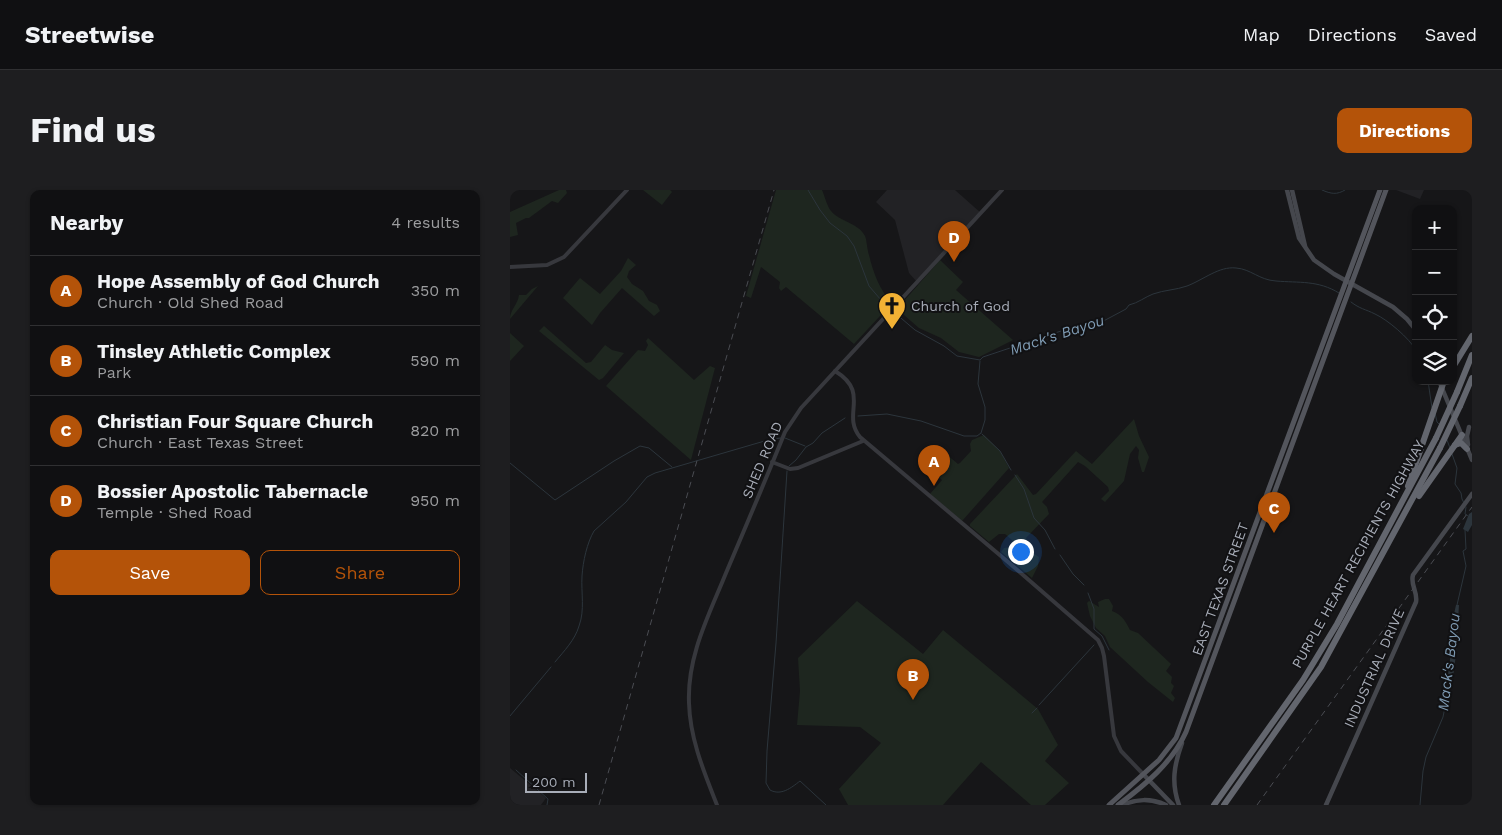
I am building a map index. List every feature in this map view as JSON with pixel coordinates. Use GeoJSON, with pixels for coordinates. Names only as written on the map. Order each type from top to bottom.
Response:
{"type":"FeatureCollection","features":[{"type":"Feature","properties":{"kind":"highway"},"geometry":{"type":"LineString","coordinates":[[1457,360],[1472,336]]}},
{"type":"Feature","properties":{"kind":"highway","name":"PURPLE HEART RECIPIENTS HIGHWAY"},"geometry":{"type":"LineString","coordinates":[[1214,805],[1303,680],[1337,624],[1436,438],[1472,355]]}},
{"type":"Feature","properties":{"kind":"highway","name":"PURPLE HEART RECIPIENTS HIGHWAY"},"geometry":{"type":"LineString","coordinates":[[1224,805],[1321,667],[1404,517],[1440,448],[1472,378]]}},
{"type":"Feature","properties":{"kind":"highway"},"geometry":{"type":"LineString","coordinates":[[1399,508],[1441,385]]}},
{"type":"Feature","properties":{"kind":"highway"},"geometry":{"type":"LineString","coordinates":[[1437,399],[1442,396],[1445,397]]}},
{"type":"Feature","properties":{"kind":"highway"},"geometry":{"type":"LineString","coordinates":[[1404,517],[1462,435]]}},
{"type":"Feature","properties":{"kind":"highway"},"geometry":{"type":"LineString","coordinates":[[1455,445],[1462,444],[1468,449]]}},
{"type":"Feature","properties":{"kind":"main road"},"geometry":{"type":"LineString","coordinates":[[1287,190],[1299,238],[1318,264],[1393,307],[1412,325]]}},
{"type":"Feature","properties":{"kind":"main road"},"geometry":{"type":"LineString","coordinates":[[1292,190],[1305,246]]}},
{"type":"Feature","properties":{"kind":"main road","name":"EAST TEXAS STREET"},"geometry":{"type":"LineString","coordinates":[[1118,805],[1173,756],[1186,732],[1349,282],[1380,190]]}},
{"type":"Feature","properties":{"kind":"main road","name":"EAST TEXAS STREET"},"geometry":{"type":"LineString","coordinates":[[1110,805],[1172,746],[1182,726],[1349,282],[1386,190]]}},
{"type":"Feature","properties":{"kind":"main road"},"geometry":{"type":"LineString","coordinates":[[1442,385],[1445,397],[1472,459]]}},
{"type":"Feature","properties":{"kind":"main road"},"geometry":{"type":"LineString","coordinates":[[1462,435],[1470,424]]}},
{"type":"Feature","properties":{"kind":"main road"},"geometry":{"type":"LineString","coordinates":[[1470,424],[1467,438],[1472,459]]}},
{"type":"Feature","properties":{"kind":"main road","name":"INDUSTRIAL DRIVE"},"geometry":{"type":"LineString","coordinates":[[1326,805],[1416,602],[1417,596],[1412,580],[1413,575],[1472,494]]}},
{"type":"Feature","properties":{"kind":"main road"},"geometry":{"type":"LineString","coordinates":[[1179,805],[1174,790],[1175,765],[1186,732]]}},
{"type":"Feature","properties":{"kind":"main road"},"geometry":{"type":"LineString","coordinates":[[1144,774],[1173,805]]}},
{"type":"Feature","properties":{"kind":"main road"},"geometry":{"type":"LineString","coordinates":[[1122,805],[1142,800],[1152,800],[1166,805]]}},
{"type":"Feature","properties":{"kind":"street"},"geometry":{"type":"LineString","coordinates":[[510,268],[547,265],[564,257],[627,190]]}},
{"type":"Feature","properties":{"kind":"street","name":"SHED ROAD"},"geometry":{"type":"LineString","coordinates":[[717,805],[692,734],[688,701],[691,673],[701,633],[772,462],[792,420],[1002,190]]}},
{"type":"Feature","properties":{"kind":"street"},"geometry":{"type":"LineString","coordinates":[[835,371],[847,381],[853,392],[855,400],[853,426],[863,441],[1092,634],[1102,648],[1113,732],[1116,741],[1126,756],[1144,774]]}},
{"type":"Feature","properties":{"kind":"street"},"geometry":{"type":"LineString","coordinates":[[772,462],[790,469],[798,468],[863,441]]}},
{"type":"Feature","properties":{"kind":"shaded area"},"geometry":{"type":"Polygon","coordinates":[[[559,190],[566,190],[567,193],[558,203],[552,201],[529,218],[516,223],[518,235],[510,237],[510,212],[559,190]]]}},
{"type":"Feature","properties":{"kind":"shaded area"},"geometry":{"type":"Polygon","coordinates":[[[643,190],[670,190],[672,192],[662,205],[643,190]]]}},
{"type":"Feature","properties":{"kind":"shaded area"},"geometry":{"type":"Polygon","coordinates":[[[776,190],[822,190],[831,211],[839,218],[854,225],[865,236],[875,274],[884,293],[892,303],[854,344],[786,287],[781,291],[779,288],[780,282],[761,267],[751,298],[746,296],[776,190]]]}},
{"type":"Feature","properties":{"kind":"shaded area"},"geometry":{"type":"Polygon","coordinates":[[[887,190],[955,190],[981,213],[917,282],[909,273],[895,220],[876,202],[887,190]]]}},
{"type":"Feature","properties":{"kind":"shaded area"},"geometry":{"type":"Polygon","coordinates":[[[1396,190],[1424,190],[1420,199],[1396,190]]]}},
{"type":"Feature","properties":{"kind":"shaded area"},"geometry":{"type":"Polygon","coordinates":[[[628,258],[636,265],[629,271],[627,277],[632,284],[643,291],[649,301],[657,305],[660,311],[654,316],[622,288],[592,325],[563,298],[580,278],[600,294],[621,271],[628,258]]]}},
{"type":"Feature","properties":{"kind":"shaded area"},"geometry":{"type":"Polygon","coordinates":[[[940,260],[963,282],[956,290],[1013,340],[979,357],[959,352],[941,338],[919,328],[897,309],[940,260]]]}},
{"type":"Feature","properties":{"kind":"shaded area"},"geometry":{"type":"Polygon","coordinates":[[[538,286],[510,319],[519,295],[526,295],[538,286]]]}},
{"type":"Feature","properties":{"kind":"shaded area"},"geometry":{"type":"Polygon","coordinates":[[[544,326],[586,363],[591,362],[605,345],[612,350],[624,353],[603,378],[599,380],[539,331],[544,326]]]}},
{"type":"Feature","properties":{"kind":"shaded area"},"geometry":{"type":"Polygon","coordinates":[[[510,333],[524,346],[510,361],[510,333]]]}},
{"type":"Feature","properties":{"kind":"shaded area"},"geometry":{"type":"Polygon","coordinates":[[[648,338],[694,380],[710,366],[715,368],[691,460],[606,386],[638,350],[645,351],[648,345],[646,341],[648,338]]]}},
{"type":"Feature","properties":{"kind":"shaded area"},"geometry":{"type":"Polygon","coordinates":[[[1134,419],[1139,436],[1149,457],[1144,472],[1142,472],[1138,458],[1139,450],[1136,446],[1130,454],[1124,481],[1105,502],[1101,499],[1109,491],[1108,487],[1078,462],[1042,502],[1047,507],[1049,514],[1026,538],[1030,547],[1028,553],[1033,553],[1039,557],[1038,566],[1032,578],[1001,552],[1004,548],[1013,547],[1012,540],[1005,534],[999,534],[989,542],[970,526],[1017,474],[1033,495],[1036,494],[1076,451],[1092,464],[1134,419]]]}},
{"type":"Feature","properties":{"kind":"shaded area"},"geometry":{"type":"Polygon","coordinates":[[[984,435],[1000,451],[1009,468],[962,521],[930,494],[942,480],[929,468],[942,453],[958,464],[960,463],[971,451],[970,444],[972,440],[984,435]]]}},
{"type":"Feature","properties":{"kind":"shaded area"},"geometry":{"type":"Polygon","coordinates":[[[1472,512],[1472,525],[1468,532],[1463,529],[1469,514],[1472,512]]]}},
{"type":"Feature","properties":{"kind":"shaded area"},"geometry":{"type":"Polygon","coordinates":[[[1109,599],[1113,606],[1112,611],[1123,618],[1130,630],[1138,633],[1171,664],[1166,671],[1172,677],[1171,683],[1174,686],[1171,693],[1175,698],[1173,702],[1110,647],[1105,636],[1096,628],[1090,616],[1087,603],[1089,601],[1099,607],[1098,602],[1109,599]]]}},
{"type":"Feature","properties":{"kind":"shaded area"},"geometry":{"type":"Polygon","coordinates":[[[857,601],[923,654],[943,630],[1038,709],[1058,745],[1045,761],[1069,783],[1045,805],[1031,805],[981,762],[943,805],[848,805],[839,789],[881,743],[860,727],[797,725],[800,691],[798,658],[857,601]]]}},
{"type":"Feature","properties":{"kind":"shaded area"},"geometry":{"type":"Polygon","coordinates":[[[1456,605],[1459,605],[1456,654],[1453,678],[1449,681],[1448,675],[1453,637],[1451,628],[1456,605]]]}},
{"type":"Feature","properties":{"kind":"shaded area"},"geometry":{"type":"Polygon","coordinates":[[[510,768],[546,798],[541,805],[510,805],[510,768]]]}},
{"type":"Feature","properties":{"kind":"waterway","name":"Mack's Bayou"},"geometry":{"type":"LineString","coordinates":[[808,190],[830,223],[847,236],[854,246],[869,286],[887,305]]}},
{"type":"Feature","properties":{"kind":"waterway","name":"Mack's Bayou"},"geometry":{"type":"LineString","coordinates":[[1322,190],[1334,193],[1345,190]]}},
{"type":"Feature","properties":{"kind":"waterway","name":"Mack's Bayou"},"geometry":{"type":"LineString","coordinates":[[895,313],[915,330],[944,346],[957,356],[980,360],[983,357],[1073,327],[1096,325],[1150,295],[1187,286],[1223,269],[1236,268],[1246,270],[1265,279],[1276,281],[1316,284],[1339,293]]}},
{"type":"Feature","properties":{"kind":"waterway","name":"Mack's Bayou"},"geometry":{"type":"LineString","coordinates":[[1351,302],[1386,320],[1412,344]]}},
{"type":"Feature","properties":{"kind":"waterway"},"geometry":{"type":"LineString","coordinates":[[858,416],[887,414],[921,421],[964,436],[977,436],[981,433],[985,420],[985,407],[978,384],[980,361]]}},
{"type":"Feature","properties":{"kind":"waterway","name":"Mack's Bayou"},"geometry":{"type":"LineString","coordinates":[[1429,385],[1432,408]]}},
{"type":"Feature","properties":{"kind":"waterway","name":"Mack's Bayou"},"geometry":{"type":"LineString","coordinates":[[1435,413],[1437,422],[1440,425]]}},
{"type":"Feature","properties":{"kind":"waterway"},"geometry":{"type":"LineString","coordinates":[[789,466],[822,433],[845,418]]}},
{"type":"Feature","properties":{"kind":"waterway"},"geometry":{"type":"LineString","coordinates":[[982,434],[1000,451],[1011,470]]}},
{"type":"Feature","properties":{"kind":"waterway"},"geometry":{"type":"LineString","coordinates":[[555,662],[572,641],[581,620],[583,570],[586,552],[594,531],[626,502],[647,477],[768,440],[781,438]]}},
{"type":"Feature","properties":{"kind":"waterway"},"geometry":{"type":"LineString","coordinates":[[785,438],[805,446]]}},
{"type":"Feature","properties":{"kind":"waterway","name":"Mack's Bayou"},"geometry":{"type":"LineString","coordinates":[[1447,440],[1450,448]]}},
{"type":"Feature","properties":{"kind":"waterway"},"geometry":{"type":"LineString","coordinates":[[510,463],[555,500],[640,446],[649,448],[672,467]]}},
{"type":"Feature","properties":{"kind":"waterway","name":"Mack's Bayou"},"geometry":{"type":"LineString","coordinates":[[1452,454],[1457,468],[1455,484],[1461,493],[1464,503]]}},
{"type":"Feature","properties":{"kind":"waterway"},"geometry":{"type":"LineString","coordinates":[[787,471],[766,783],[770,790],[782,792],[800,781],[826,805]]}},
{"type":"Feature","properties":{"kind":"waterway"},"geometry":{"type":"LineString","coordinates":[[1015,475],[1024,489],[1034,518],[1045,530],[1055,549]]}},
{"type":"Feature","properties":{"kind":"waterway","name":"Mack's Bayou"},"geometry":{"type":"LineString","coordinates":[[1466,507],[1465,514],[1468,516]]}},
{"type":"Feature","properties":{"kind":"waterway","name":"Mack's Bayou"},"geometry":{"type":"LineString","coordinates":[[1457,605],[1466,566],[1463,551],[1466,549],[1465,530]]}},
{"type":"Feature","properties":{"kind":"waterway"},"geometry":{"type":"LineString","coordinates":[[1060,555],[1073,574],[1084,585]]}},
{"type":"Feature","properties":{"kind":"waterway"},"geometry":{"type":"LineString","coordinates":[[1088,593],[1094,609],[1094,629],[1102,636],[1109,650]]}},
{"type":"Feature","properties":{"kind":"waterway"},"geometry":{"type":"LineString","coordinates":[[1039,705],[1094,645]]}},
{"type":"Feature","properties":{"kind":"waterway"},"geometry":{"type":"LineString","coordinates":[[510,716],[551,667]]}},
{"type":"Feature","properties":{"kind":"waterway","name":"Mack's Bayou"},"geometry":{"type":"LineString","coordinates":[[1420,805],[1426,757],[1443,717],[1450,681]]}},
{"type":"Feature","properties":{"kind":"waterway"},"geometry":{"type":"LineString","coordinates":[[1032,713],[1037,708]]}},
{"type":"Feature","properties":{"kind":"waterway"},"geometry":{"type":"LineString","coordinates":[[516,770],[548,799],[547,805]]}},
{"type":"Feature","properties":{"kind":"railway"},"geometry":{"type":"LineString","coordinates":[[599,805],[774,190]]}},
{"type":"Feature","properties":{"kind":"railway"},"geometry":{"type":"LineString","coordinates":[[1257,805],[1472,507]]}},
{"type":"Feature","properties":{"kind":"place","name":"Bossier Apostolic Tabernacle"},"geometry":{"type":"Point","coordinates":[954,262]}},
{"type":"Feature","properties":{"kind":"place","name":"Church of God"},"geometry":{"type":"Point","coordinates":[892,330]}},
{"type":"Feature","properties":{"kind":"place","name":"Hope Assembly of God Church"},"geometry":{"type":"Point","coordinates":[934,486]}},
{"type":"Feature","properties":{"kind":"place","name":"Christian Four Square Church"},"geometry":{"type":"Point","coordinates":[1274,533]}},
{"type":"Feature","properties":{"kind":"place","name":"Tinsley Athletic Complex"},"geometry":{"type":"Point","coordinates":[913,700]}}]}
